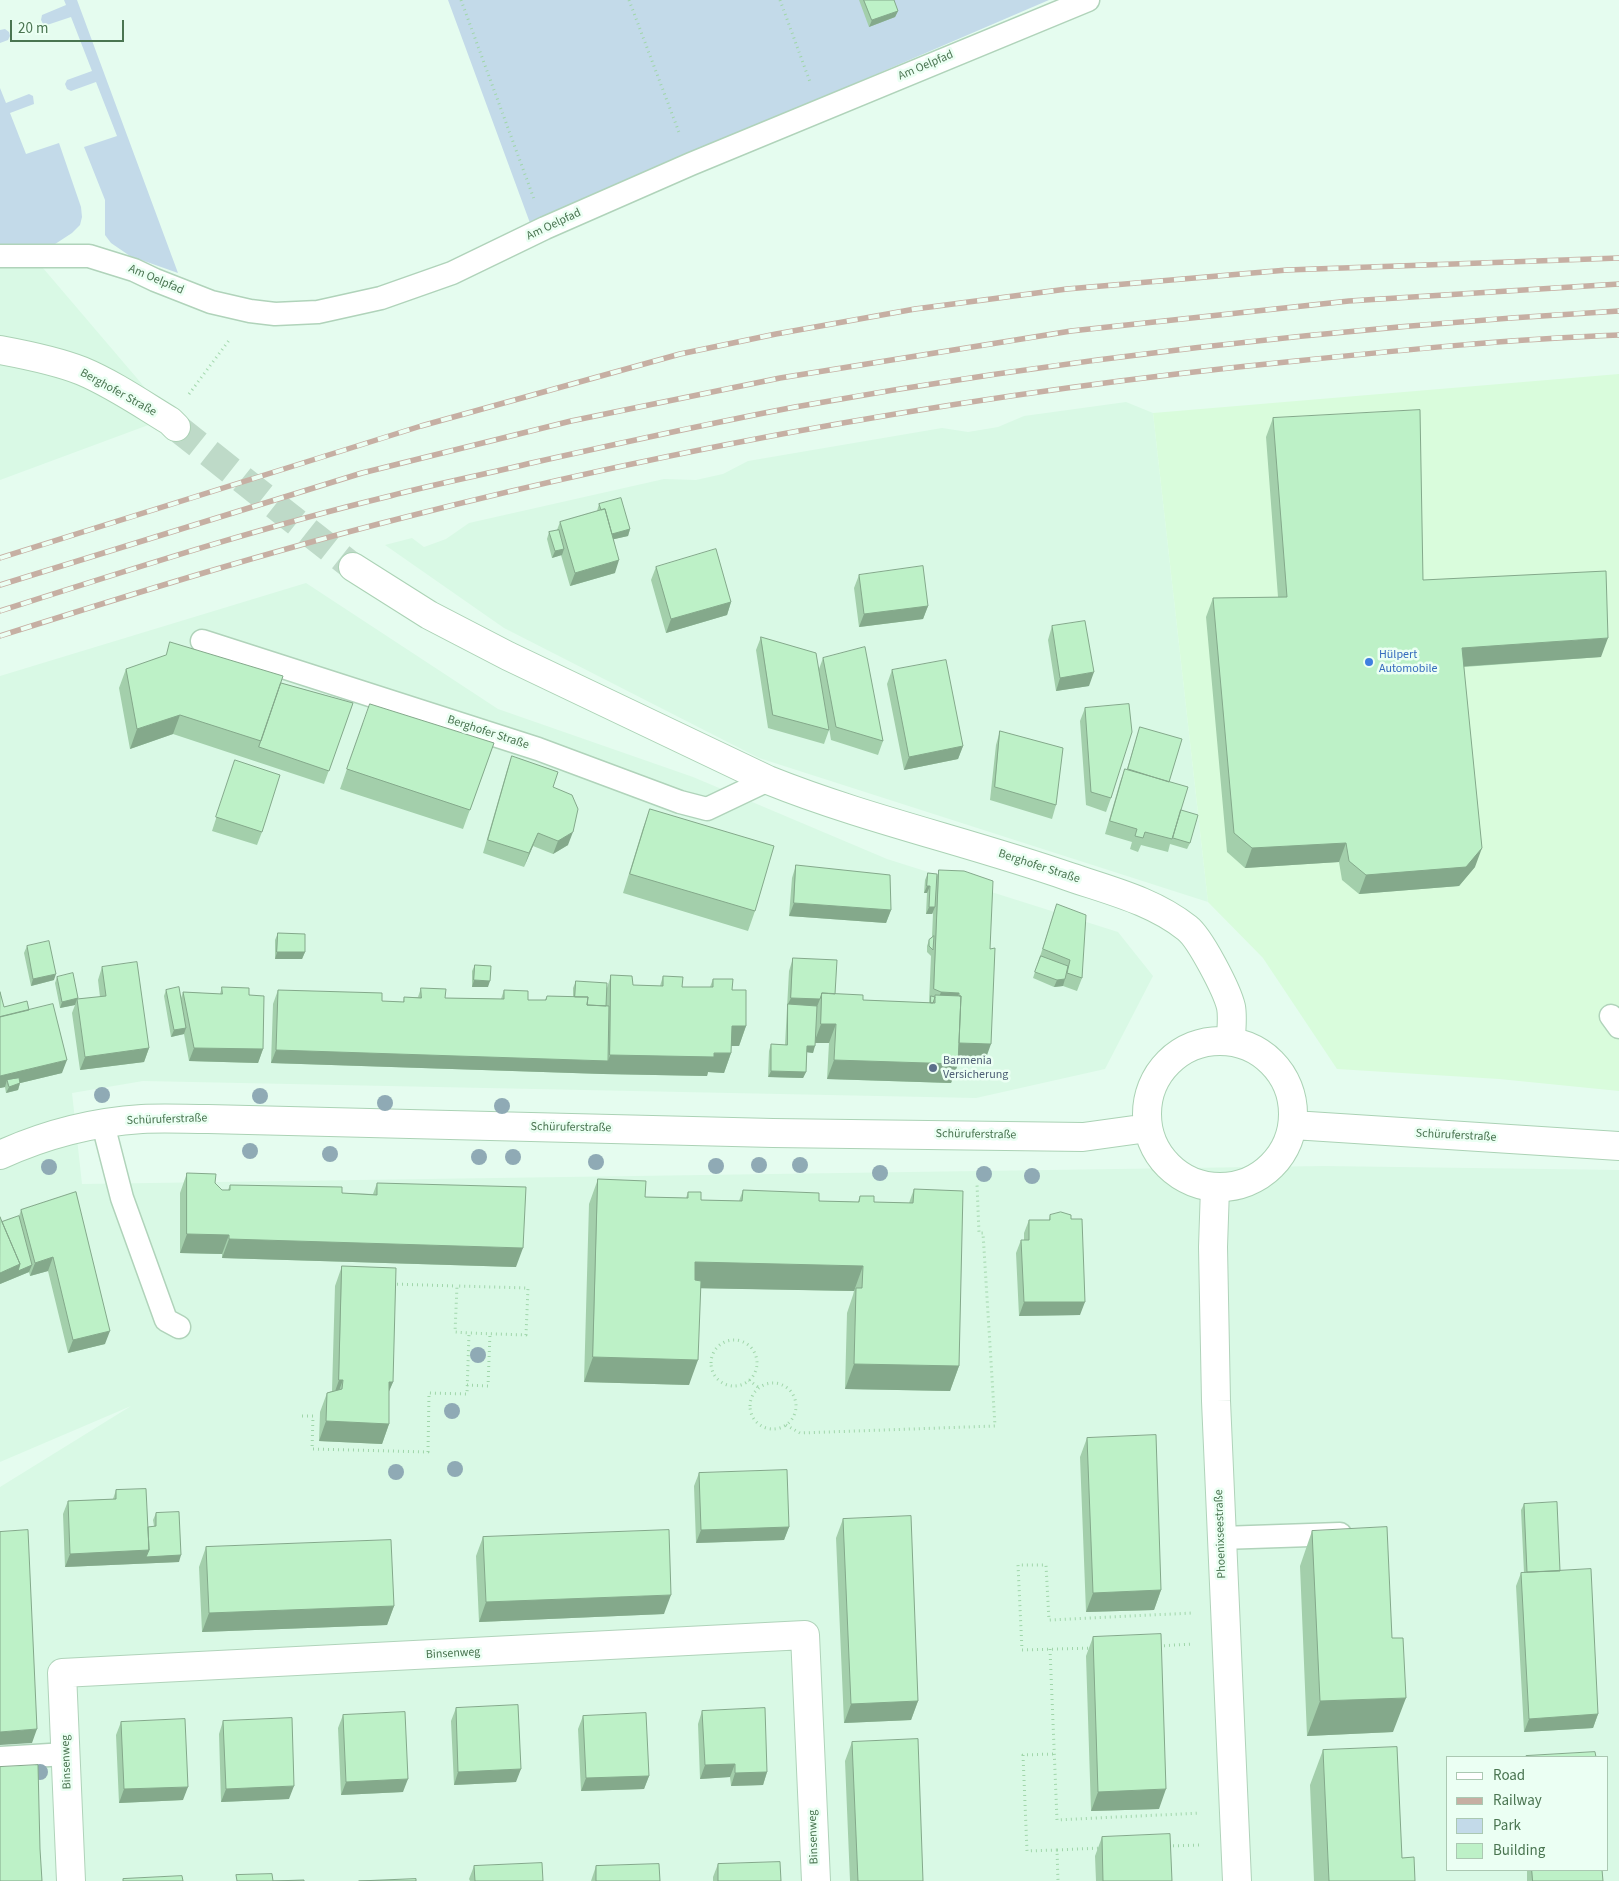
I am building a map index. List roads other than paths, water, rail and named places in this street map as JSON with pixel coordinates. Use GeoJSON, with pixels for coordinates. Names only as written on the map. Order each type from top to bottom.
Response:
{"type":"FeatureCollection","features":[{"type":"Feature","properties":{"kind":"street","name":"Berghofer Straße"},"geometry":{"type":"LineString","coordinates":[[0,350],[24,354],[82,371],[170,421],[176,427]]}},
{"type":"Feature","properties":{"kind":"street","name":"Berghofer Straße"},"geometry":{"type":"LineString","coordinates":[[353,567],[428,615],[508,656],[768,780],[804,794],[1026,861],[1150,904],[1189,929],[1212,964],[1224,986],[1231,1008],[1231,1041]]}},
{"type":"Feature","properties":{"kind":"street"},"geometry":{"type":"LineString","coordinates":[[1208,1041],[1231,1041],[1253,1049],[1272,1062],[1285,1081],[1293,1102],[1293,1125],[1286,1146],[1274,1164],[1257,1178],[1237,1186],[1215,1188],[1191,1182],[1171,1169],[1156,1150],[1148,1128],[1147,1104],[1154,1082],[1167,1063],[1186,1050],[1208,1041]]}},
{"type":"Feature","properties":{"kind":"street","name":"Schüruferstraße"},"geometry":{"type":"LineString","coordinates":[[0,1155],[66,1131],[141,1119],[783,1133],[1083,1137],[1148,1128]]}},
{"type":"Feature","properties":{"kind":"street","name":"Schüruferstraße"},"geometry":{"type":"LineString","coordinates":[[1293,1125],[1619,1146]]}},
{"type":"Feature","properties":{"kind":"street","name":"Phoenixseestraße"},"geometry":{"type":"LineString","coordinates":[[1215,1188],[1213,1247],[1216,1400],[1237,1881]]}},
{"type":"Feature","properties":{"kind":"street","name":"Binsenweg"},"geometry":{"type":"LineString","coordinates":[[72,1881],[62,1674],[805,1635],[816,1881]]}},
{"type":"Feature","properties":{"kind":"lane","name":"Am Oelpfad"},"geometry":{"type":"LineString","coordinates":[[0,256],[89,256],[134,270],[211,302],[250,312],[275,314],[318,312],[382,298],[452,273],[545,228],[691,164],[1088,0]]}},
{"type":"Feature","properties":{"kind":"lane","name":"Berghofer Straße"},"geometry":{"type":"LineString","coordinates":[[202,641],[538,749],[680,802],[708,809],[768,780]]}},
{"type":"Feature","properties":{"kind":"lane"},"geometry":{"type":"LineString","coordinates":[[103,1124],[122,1198],[166,1320],[178,1327]]}},
{"type":"Feature","properties":{"kind":"lane"},"geometry":{"type":"LineString","coordinates":[[1222,1538],[1360,1533]]}},
{"type":"Feature","properties":{"kind":"lane"},"geometry":{"type":"LineString","coordinates":[[0,1758],[66,1754]]}},
{"type":"Feature","properties":{"kind":"tunnel"},"geometry":{"type":"LineString","coordinates":[[176,427],[353,567]]}},
{"type":"Feature","properties":{"kind":"railway"},"geometry":{"type":"LineString","coordinates":[[0,558],[421,426],[680,354],[776,334],[915,309],[1067,289],[1287,270],[1619,258]]}},
{"type":"Feature","properties":{"kind":"railway"},"geometry":{"type":"LineString","coordinates":[[0,585],[362,473],[571,421],[780,378],[1071,331],[1349,301],[1619,284]]}},
{"type":"Feature","properties":{"kind":"railway"},"geometry":{"type":"LineString","coordinates":[[0,611],[194,550],[341,508],[424,487],[695,427],[795,407],[897,389],[1102,359],[1309,335],[1619,311]]}},
{"type":"Feature","properties":{"kind":"railway"},"geometry":{"type":"LineString","coordinates":[[0,636],[198,574],[398,519],[620,466],[844,423],[957,404],[1183,373],[1457,345],[1619,335]]}},
{"type":"Feature","properties":{"kind":"place","name":"Hülpert Automobile"},"geometry":{"type":"Point","coordinates":[1369,662]}},
{"type":"Feature","properties":{"kind":"place","name":"Barmenia Versicherung"},"geometry":{"type":"Point","coordinates":[933,1068]}}]}
